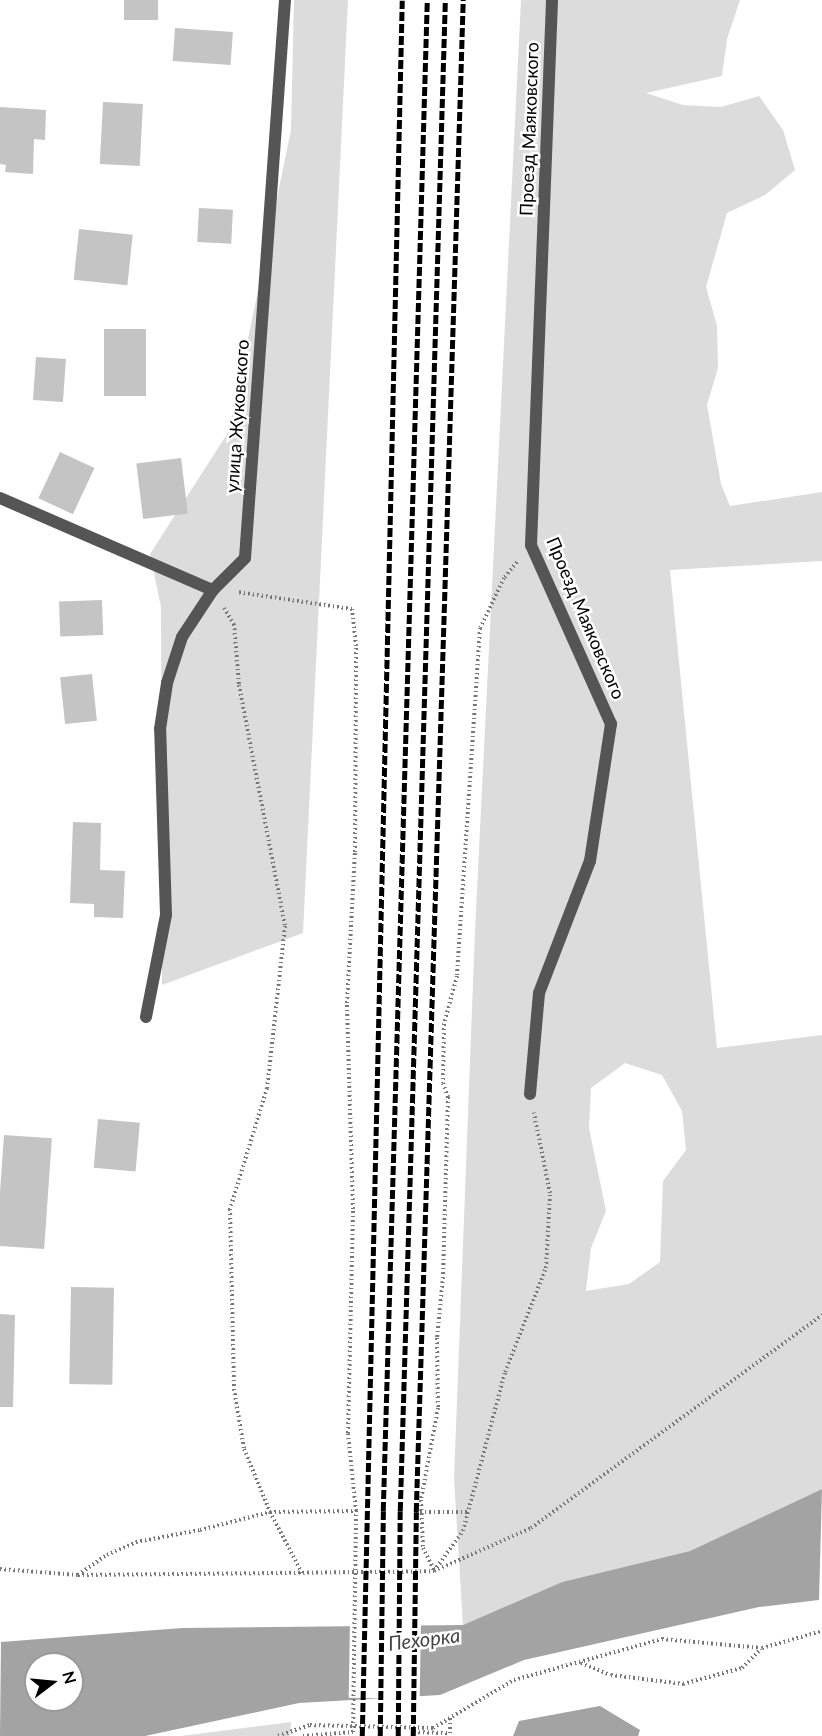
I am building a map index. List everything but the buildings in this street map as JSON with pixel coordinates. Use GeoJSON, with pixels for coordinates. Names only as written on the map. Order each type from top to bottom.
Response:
{"type":"FeatureCollection","features":[{"type":"Feature","properties":{"kind":"street","name":"улица Жуковского"},"geometry":{"type":"LineString","coordinates":[[146,1017],[166,915],[162,717],[167,683],[182,637],[213,590],[245,558],[285,0]]}},
{"type":"Feature","properties":{"kind":"street","name":"Проезд Маяковского"},"geometry":{"type":"LineString","coordinates":[[530,1094],[539,993],[590,861],[611,724],[531,545],[552,0]]}},
{"type":"Feature","properties":{"kind":"street"},"geometry":{"type":"LineString","coordinates":[[0,498],[213,590]]}},
{"type":"Feature","properties":{"kind":"path"},"geometry":{"type":"LineString","coordinates":[[434,1571],[423,1548],[421,1500],[438,1408],[437,1338],[443,1277],[448,1097],[443,1083],[442,1059],[444,1024],[457,976],[480,628],[504,578],[531,545]]}},
{"type":"Feature","properties":{"kind":"path"},"geometry":{"type":"LineString","coordinates":[[213,590],[352,609],[357,646],[355,852],[347,1003],[353,1209],[348,1433],[356,1511],[353,1732],[303,1736]]}},
{"type":"Feature","properties":{"kind":"path"},"geometry":{"type":"LineString","coordinates":[[213,590],[234,624],[239,685],[285,926],[267,1088],[230,1209],[234,1389],[243,1449],[270,1512],[303,1575]]}},
{"type":"Feature","properties":{"kind":"path"},"geometry":{"type":"LineString","coordinates":[[434,1571],[463,1531],[470,1512],[505,1372],[546,1268],[550,1193],[530,1094]]}},
{"type":"Feature","properties":{"kind":"path"},"geometry":{"type":"LineString","coordinates":[[0,1569],[78,1575],[136,1572],[303,1575],[434,1571],[531,1528],[822,1315]]}},
{"type":"Feature","properties":{"kind":"path"},"geometry":{"type":"LineString","coordinates":[[78,1575],[107,1555],[136,1542],[201,1530],[270,1512],[356,1511]]}},
{"type":"Feature","properties":{"kind":"path"},"geometry":{"type":"LineString","coordinates":[[416,1512],[470,1512]]}},
{"type":"Feature","properties":{"kind":"path"},"geometry":{"type":"LineString","coordinates":[[278,1736],[310,1725],[433,1728],[514,1680],[662,1639],[762,1648],[822,1631]]}},
{"type":"Feature","properties":{"kind":"path"},"geometry":{"type":"LineString","coordinates":[[579,1662],[611,1675],[683,1683],[742,1668],[762,1648]]}},
{"type":"Feature","properties":{"kind":"path"},"geometry":{"type":"LineString","coordinates":[[414,1732],[450,1733],[450,1718]]}},
{"type":"Feature","properties":{"kind":"shaded area"},"geometry":{"type":"Polygon","coordinates":[[[294,0],[348,0],[303,933],[162,985],[161,607],[150,554],[229,431],[291,130],[294,0]]]}},
{"type":"Feature","properties":{"kind":"shaded area"},"geometry":{"type":"Polygon","coordinates":[[[521,0],[740,0],[727,39],[722,76],[646,93],[683,105],[721,107],[759,96],[783,130],[795,170],[765,195],[727,213],[706,287],[717,326],[718,368],[707,405],[721,484],[730,506],[822,492],[822,561],[670,570],[717,1048],[822,1035],[822,1489],[690,1551],[562,1582],[463,1625],[454,1479],[475,931],[521,0]],[[625,1063],[591,1088],[589,1128],[606,1211],[591,1248],[586,1291],[629,1284],[660,1262],[663,1181],[686,1150],[682,1111],[662,1075],[625,1063]]]}},
{"type":"Feature","properties":{"kind":"shaded area"},"geometry":{"type":"Polygon","coordinates":[[[291,1722],[290,1736],[181,1736],[291,1722]]]}},
{"type":"Feature","properties":{"kind":"water","name":"Пехорка"},"geometry":{"type":"Polygon","coordinates":[[[822,1489],[819,1600],[759,1607],[524,1660],[440,1695],[299,1703],[145,1736],[0,1736],[1,1642],[182,1628],[463,1625],[562,1582],[690,1551],[822,1489]]]}},
{"type":"Feature","properties":{"kind":"water"},"geometry":{"type":"Polygon","coordinates":[[[600,1706],[640,1730],[638,1736],[513,1736],[519,1721],[600,1706]]]}},
{"type":"Feature","properties":{"kind":"pier"},"geometry":{"type":"Polygon","coordinates":[[[350,1621],[421,1622],[420,1699],[349,1698],[350,1621]]]}},
{"type":"Feature","properties":{"kind":"railway"},"geometry":{"type":"LineString","coordinates":[[362,1736],[402,0]]}},
{"type":"Feature","properties":{"kind":"railway"},"geometry":{"type":"LineString","coordinates":[[380,1736],[383,1511],[427,0]]}},
{"type":"Feature","properties":{"kind":"railway"},"geometry":{"type":"LineString","coordinates":[[398,1736],[400,1511],[445,0]]}},
{"type":"Feature","properties":{"kind":"railway"},"geometry":{"type":"LineString","coordinates":[[413,1736],[416,1512],[463,0]]}}]}
